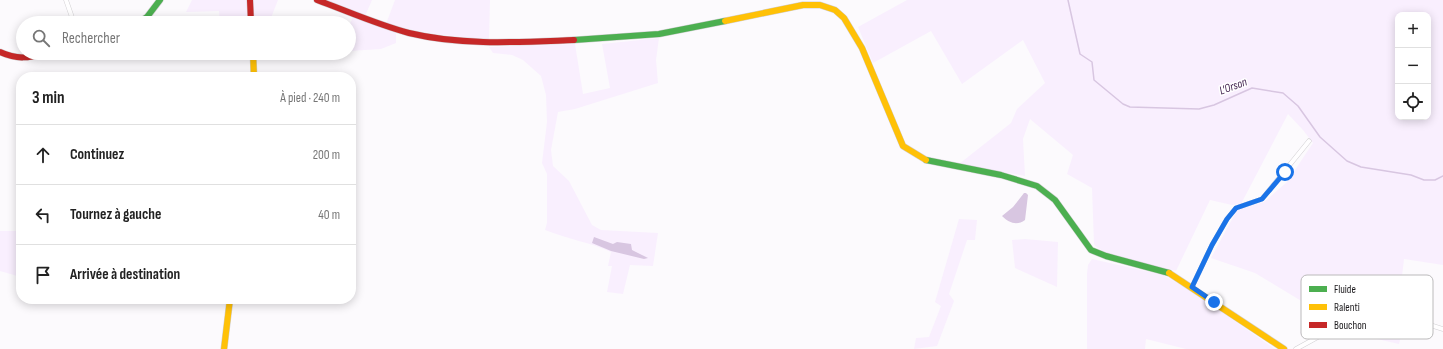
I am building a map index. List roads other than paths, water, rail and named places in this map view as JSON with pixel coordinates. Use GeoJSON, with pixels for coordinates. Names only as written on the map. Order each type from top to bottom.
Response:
{"type":"FeatureCollection","features":[{"type":"Feature","properties":{"kind":"street"},"geometry":{"type":"LineString","coordinates":[[66,0],[72,16]]}},
{"type":"Feature","properties":{"kind":"street"},"geometry":{"type":"LineString","coordinates":[[148,16],[160,0]]}},
{"type":"Feature","properties":{"kind":"street"},"geometry":{"type":"LineString","coordinates":[[250,0],[251,16]]}},
{"type":"Feature","properties":{"kind":"street"},"geometry":{"type":"LineString","coordinates":[[317,0],[375,22],[411,33],[463,40],[517,42],[609,39],[659,34],[803,5],[825,6],[835,9],[844,17],[855,33],[903,146],[924,160],[1013,178],[1037,186],[1056,200],[1091,250],[1106,256],[1169,273],[1284,349]]}},
{"type":"Feature","properties":{"kind":"street"},"geometry":{"type":"LineString","coordinates":[[0,52],[16,57]]}},
{"type":"Feature","properties":{"kind":"street"},"geometry":{"type":"LineString","coordinates":[[253,60],[254,72]]}},
{"type":"Feature","properties":{"kind":"street"},"geometry":{"type":"LineString","coordinates":[[1192,287],[1216,239],[1236,208],[1262,199],[1309,141]]}},
{"type":"Feature","properties":{"kind":"street"},"geometry":{"type":"LineString","coordinates":[[224,349],[229,304]]}},
{"type":"Feature","properties":{"kind":"street"},"geometry":{"type":"LineString","coordinates":[[1433,326],[1443,329]]}},
{"type":"Feature","properties":{"kind":"street"},"geometry":{"type":"LineString","coordinates":[[1296,349],[1314,339]]}},
{"type":"Feature","properties":{"kind":"waterway","name":"L’Orson"},"geometry":{"type":"LineString","coordinates":[[1068,0],[1080,54],[1092,62],[1094,80],[1123,104],[1130,107],[1199,109],[1214,105],[1252,88],[1283,93],[1298,106],[1320,137],[1347,161],[1361,167],[1411,175],[1424,180],[1435,180],[1443,176]]}}]}
